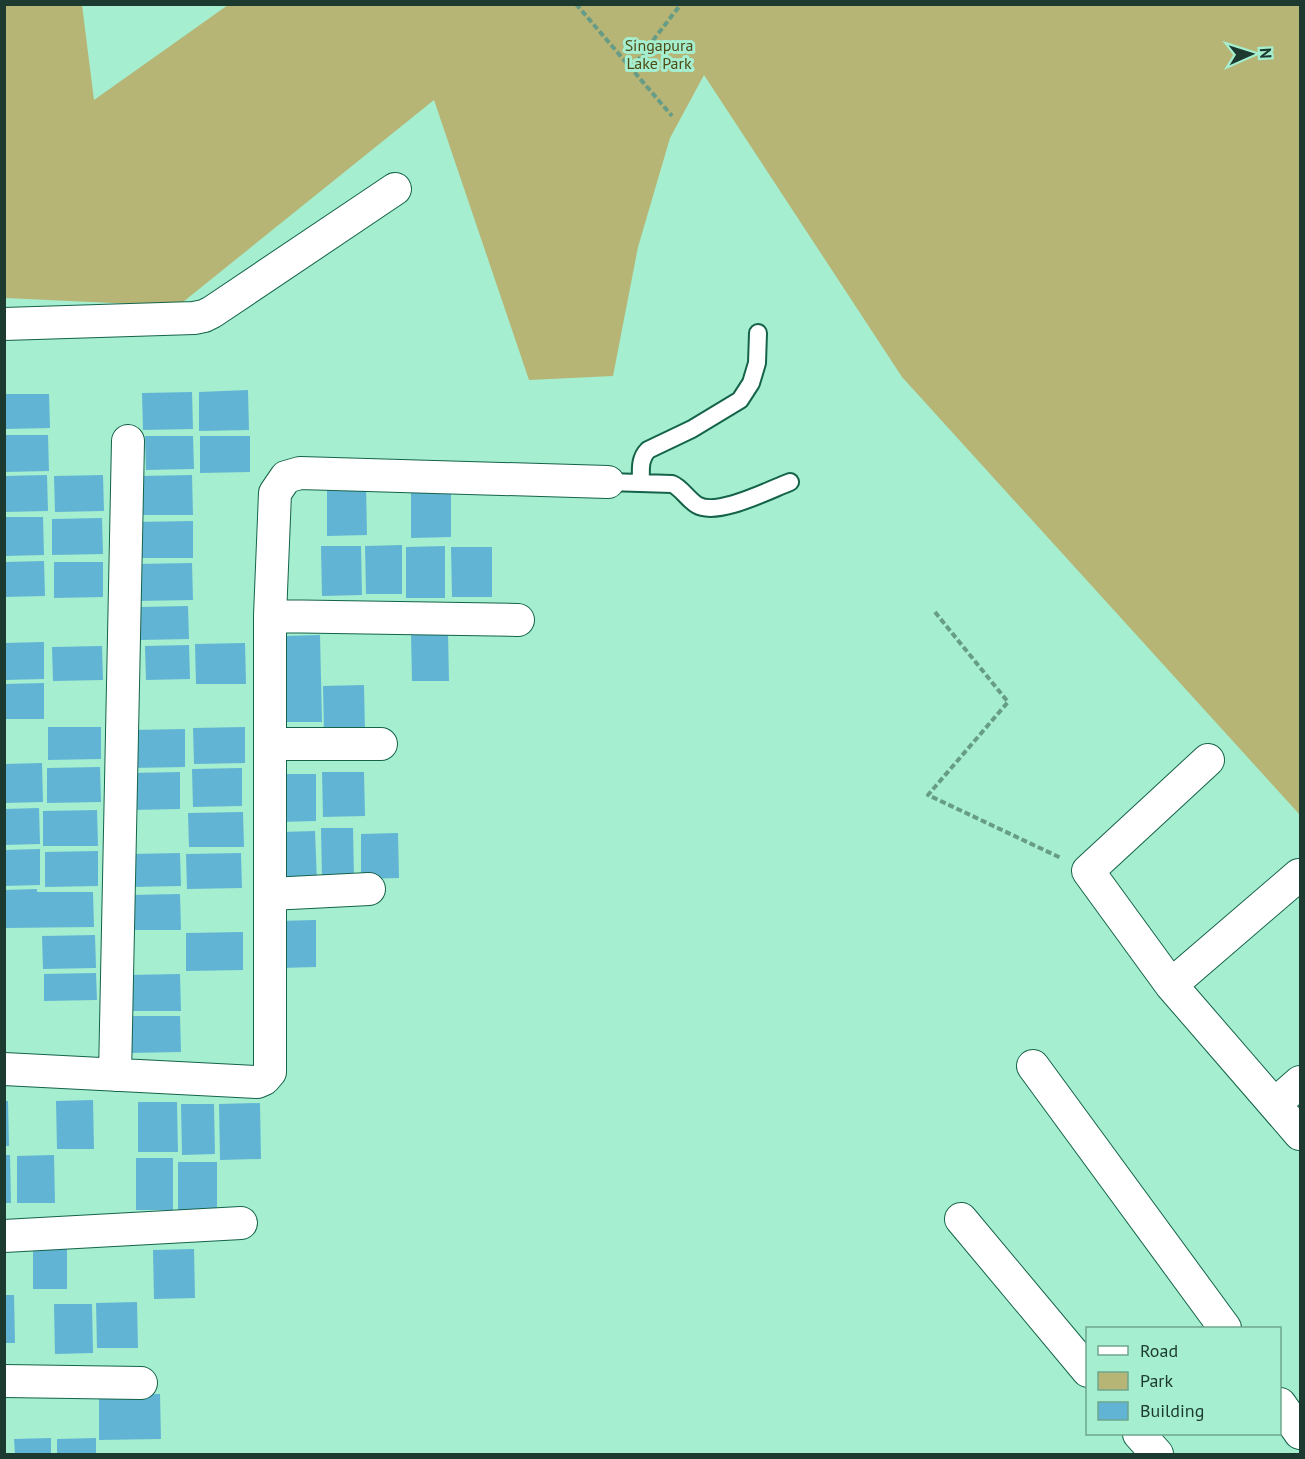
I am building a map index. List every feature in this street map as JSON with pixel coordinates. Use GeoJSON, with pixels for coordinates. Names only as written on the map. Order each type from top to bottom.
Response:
{"type":"FeatureCollection","features":[{"type":"Feature","properties":{"kind":"street"},"geometry":{"type":"LineString","coordinates":[[4,324],[204,316],[395,189]]}},
{"type":"Feature","properties":{"kind":"street"},"geometry":{"type":"LineString","coordinates":[[115,1075],[128,441]]}},
{"type":"Feature","properties":{"kind":"street"},"geometry":{"type":"LineString","coordinates":[[4,1069],[257,1082],[264,1079],[270,1072],[270,616],[275,493],[286,477],[300,473],[608,482]]}},
{"type":"Feature","properties":{"kind":"street"},"geometry":{"type":"LineString","coordinates":[[270,616],[518,620]]}},
{"type":"Feature","properties":{"kind":"street"},"geometry":{"type":"LineString","coordinates":[[270,744],[381,744]]}},
{"type":"Feature","properties":{"kind":"street"},"geometry":{"type":"LineString","coordinates":[[1208,760],[1088,871],[1171,985],[1300,1134]]}},
{"type":"Feature","properties":{"kind":"street"},"geometry":{"type":"LineString","coordinates":[[1171,985],[1299,875]]}},
{"type":"Feature","properties":{"kind":"street"},"geometry":{"type":"LineString","coordinates":[[270,894],[369,889]]}},
{"type":"Feature","properties":{"kind":"street"},"geometry":{"type":"LineString","coordinates":[[1033,1066],[1224,1327]]}},
{"type":"Feature","properties":{"kind":"street"},"geometry":{"type":"LineString","coordinates":[[1275,1104],[1300,1082]]}},
{"type":"Feature","properties":{"kind":"street"},"geometry":{"type":"LineString","coordinates":[[961,1219],[1086,1369]]}},
{"type":"Feature","properties":{"kind":"street"},"geometry":{"type":"LineString","coordinates":[[4,1236],[241,1223]]}},
{"type":"Feature","properties":{"kind":"street"},"geometry":{"type":"LineString","coordinates":[[4,1381],[141,1383]]}},
{"type":"Feature","properties":{"kind":"street"},"geometry":{"type":"LineString","coordinates":[[1281,1405],[1300,1432]]}},
{"type":"Feature","properties":{"kind":"street"},"geometry":{"type":"LineString","coordinates":[[1140,1435],[1157,1455]]}},
{"type":"Feature","properties":{"kind":"street"},"geometry":{"type":"LineString","coordinates":[[1294,1455],[1300,1447]]}},
{"type":"Feature","properties":{"kind":"lane"},"geometry":{"type":"LineString","coordinates":[[641,483],[641,462],[648,450],[692,429],[740,400],[751,383],[757,363],[758,333]]}},
{"type":"Feature","properties":{"kind":"lane"},"geometry":{"type":"LineString","coordinates":[[608,482],[672,484],[696,504],[706,509],[727,506],[790,482]]}},
{"type":"Feature","properties":{"kind":"path"},"geometry":{"type":"LineString","coordinates":[[576,4],[672,116]]}},
{"type":"Feature","properties":{"kind":"path"},"geometry":{"type":"LineString","coordinates":[[631,69],[681,4]]}},
{"type":"Feature","properties":{"kind":"path"},"geometry":{"type":"LineString","coordinates":[[935,612],[1008,702],[927,795],[1088,871]]}},
{"type":"Feature","properties":{"kind":"green space","name":"Singapura Lake Park"},"geometry":{"type":"Polygon","coordinates":[[[5,5],[82,5],[94,100],[228,5],[1300,5],[1300,815],[902,377],[704,75],[670,138],[638,247],[613,376],[529,380],[434,100],[178,306],[5,298],[5,5]]]}},
{"type":"Feature","properties":{"kind":"building"},"geometry":{"type":"Polygon","coordinates":[[[248,390],[249,430],[199,431],[199,392],[248,390]]]}},
{"type":"Feature","properties":{"kind":"building"},"geometry":{"type":"Polygon","coordinates":[[[192,392],[193,429],[143,430],[142,393],[192,392]]]}},
{"type":"Feature","properties":{"kind":"building"},"geometry":{"type":"Polygon","coordinates":[[[4,394],[49,394],[50,428],[4,429],[4,394]]]}},
{"type":"Feature","properties":{"kind":"building"},"geometry":{"type":"Polygon","coordinates":[[[4,435],[48,435],[49,471],[4,472],[4,435]]]}},
{"type":"Feature","properties":{"kind":"building"},"geometry":{"type":"Polygon","coordinates":[[[145,436],[193,436],[194,469],[146,470],[145,436]]]}},
{"type":"Feature","properties":{"kind":"building"},"geometry":{"type":"Polygon","coordinates":[[[200,436],[250,436],[250,472],[200,473],[200,436]]]}},
{"type":"Feature","properties":{"kind":"building"},"geometry":{"type":"Polygon","coordinates":[[[47,475],[48,511],[4,512],[4,476],[47,475]]]}},
{"type":"Feature","properties":{"kind":"building"},"geometry":{"type":"Polygon","coordinates":[[[103,475],[104,511],[55,512],[54,476],[103,475]]]}},
{"type":"Feature","properties":{"kind":"building"},"geometry":{"type":"Polygon","coordinates":[[[192,475],[193,515],[141,515],[140,476],[192,475]]]}},
{"type":"Feature","properties":{"kind":"building"},"geometry":{"type":"Polygon","coordinates":[[[366,484],[367,535],[327,536],[327,485],[366,484]]]}},
{"type":"Feature","properties":{"kind":"building"},"geometry":{"type":"Polygon","coordinates":[[[451,487],[451,537],[411,538],[411,488],[451,487]]]}},
{"type":"Feature","properties":{"kind":"building"},"geometry":{"type":"Polygon","coordinates":[[[4,517],[43,517],[44,555],[4,556],[4,517]]]}},
{"type":"Feature","properties":{"kind":"building"},"geometry":{"type":"Polygon","coordinates":[[[102,518],[103,554],[52,555],[52,519],[102,518]]]}},
{"type":"Feature","properties":{"kind":"building"},"geometry":{"type":"Polygon","coordinates":[[[193,521],[193,558],[136,558],[135,522],[193,521]]]}},
{"type":"Feature","properties":{"kind":"building"},"geometry":{"type":"Polygon","coordinates":[[[402,545],[402,594],[366,594],[365,546],[402,545]]]}},
{"type":"Feature","properties":{"kind":"building"},"geometry":{"type":"Polygon","coordinates":[[[321,546],[361,546],[362,595],[322,596],[321,546]]]}},
{"type":"Feature","properties":{"kind":"building"},"geometry":{"type":"Polygon","coordinates":[[[445,546],[445,598],[406,598],[406,547],[445,546]]]}},
{"type":"Feature","properties":{"kind":"building"},"geometry":{"type":"Polygon","coordinates":[[[451,547],[492,547],[492,597],[452,597],[451,547]]]}},
{"type":"Feature","properties":{"kind":"building"},"geometry":{"type":"Polygon","coordinates":[[[44,561],[45,596],[4,597],[4,562],[44,561]]]}},
{"type":"Feature","properties":{"kind":"building"},"geometry":{"type":"Polygon","coordinates":[[[54,562],[103,562],[103,597],[54,598],[54,562]]]}},
{"type":"Feature","properties":{"kind":"building"},"geometry":{"type":"Polygon","coordinates":[[[192,563],[193,600],[137,601],[136,564],[192,563]]]}},
{"type":"Feature","properties":{"kind":"building"},"geometry":{"type":"Polygon","coordinates":[[[188,606],[189,639],[140,640],[139,607],[188,606]]]}},
{"type":"Feature","properties":{"kind":"building"},"geometry":{"type":"Polygon","coordinates":[[[448,632],[449,681],[412,681],[411,633],[448,632]]]}},
{"type":"Feature","properties":{"kind":"building"},"geometry":{"type":"Polygon","coordinates":[[[320,635],[322,722],[285,722],[284,636],[320,635]]]}},
{"type":"Feature","properties":{"kind":"building"},"geometry":{"type":"Polygon","coordinates":[[[44,642],[44,679],[4,680],[4,643],[44,642]]]}},
{"type":"Feature","properties":{"kind":"building"},"geometry":{"type":"Polygon","coordinates":[[[245,643],[246,684],[196,684],[195,644],[245,643]]]}},
{"type":"Feature","properties":{"kind":"building"},"geometry":{"type":"Polygon","coordinates":[[[189,645],[190,679],[146,680],[145,646],[189,645]]]}},
{"type":"Feature","properties":{"kind":"building"},"geometry":{"type":"Polygon","coordinates":[[[102,646],[103,680],[53,681],[52,647],[102,646]]]}},
{"type":"Feature","properties":{"kind":"building"},"geometry":{"type":"Polygon","coordinates":[[[44,683],[44,719],[4,719],[4,684],[44,683]]]}},
{"type":"Feature","properties":{"kind":"building"},"geometry":{"type":"Polygon","coordinates":[[[364,685],[365,732],[324,733],[323,686],[364,685]]]}},
{"type":"Feature","properties":{"kind":"building"},"geometry":{"type":"Polygon","coordinates":[[[48,727],[101,727],[101,759],[48,760],[48,727]]]}},
{"type":"Feature","properties":{"kind":"building"},"geometry":{"type":"Polygon","coordinates":[[[245,727],[245,763],[194,764],[193,728],[245,727]]]}},
{"type":"Feature","properties":{"kind":"building"},"geometry":{"type":"Polygon","coordinates":[[[185,729],[185,767],[131,768],[130,730],[185,729]]]}},
{"type":"Feature","properties":{"kind":"building"},"geometry":{"type":"Polygon","coordinates":[[[42,763],[43,802],[4,803],[4,764],[42,763]]]}},
{"type":"Feature","properties":{"kind":"building"},"geometry":{"type":"Polygon","coordinates":[[[100,767],[101,802],[47,803],[47,768],[100,767]]]}},
{"type":"Feature","properties":{"kind":"building"},"geometry":{"type":"Polygon","coordinates":[[[242,768],[242,806],[193,807],[192,769],[242,768]]]}},
{"type":"Feature","properties":{"kind":"building"},"geometry":{"type":"Polygon","coordinates":[[[180,772],[180,809],[130,810],[130,773],[180,772]]]}},
{"type":"Feature","properties":{"kind":"building"},"geometry":{"type":"Polygon","coordinates":[[[322,772],[364,772],[365,816],[323,817],[322,772]]]}},
{"type":"Feature","properties":{"kind":"building"},"geometry":{"type":"Polygon","coordinates":[[[278,774],[316,774],[316,821],[279,822],[278,774]]]}},
{"type":"Feature","properties":{"kind":"building"},"geometry":{"type":"Polygon","coordinates":[[[39,808],[40,844],[4,845],[4,809],[39,808]]]}},
{"type":"Feature","properties":{"kind":"building"},"geometry":{"type":"Polygon","coordinates":[[[97,810],[98,846],[43,846],[43,811],[97,810]]]}},
{"type":"Feature","properties":{"kind":"building"},"geometry":{"type":"Polygon","coordinates":[[[243,812],[244,847],[189,847],[188,813],[243,812]]]}},
{"type":"Feature","properties":{"kind":"building"},"geometry":{"type":"Polygon","coordinates":[[[321,828],[353,828],[354,879],[322,880],[321,828]]]}},
{"type":"Feature","properties":{"kind":"building"},"geometry":{"type":"Polygon","coordinates":[[[315,831],[317,882],[281,883],[280,832],[315,831]]]}},
{"type":"Feature","properties":{"kind":"building"},"geometry":{"type":"Polygon","coordinates":[[[398,833],[399,878],[361,879],[361,834],[398,833]]]}},
{"type":"Feature","properties":{"kind":"building"},"geometry":{"type":"Polygon","coordinates":[[[40,849],[40,885],[4,886],[4,850],[40,849]]]}},
{"type":"Feature","properties":{"kind":"building"},"geometry":{"type":"Polygon","coordinates":[[[98,851],[98,886],[45,887],[45,852],[98,851]]]}},
{"type":"Feature","properties":{"kind":"building"},"geometry":{"type":"Polygon","coordinates":[[[180,853],[181,886],[131,887],[131,854],[180,853]]]}},
{"type":"Feature","properties":{"kind":"building"},"geometry":{"type":"Polygon","coordinates":[[[241,853],[242,888],[187,889],[186,854],[241,853]]]}},
{"type":"Feature","properties":{"kind":"building"},"geometry":{"type":"Polygon","coordinates":[[[37,889],[37,892],[93,892],[94,927],[4,928],[4,890],[37,889]]]}},
{"type":"Feature","properties":{"kind":"building"},"geometry":{"type":"Polygon","coordinates":[[[180,894],[181,930],[131,930],[131,895],[180,894]]]}},
{"type":"Feature","properties":{"kind":"building"},"geometry":{"type":"Polygon","coordinates":[[[316,920],[316,967],[279,968],[278,921],[316,920]]]}},
{"type":"Feature","properties":{"kind":"building"},"geometry":{"type":"Polygon","coordinates":[[[243,932],[243,970],[186,971],[186,933],[243,932]]]}},
{"type":"Feature","properties":{"kind":"building"},"geometry":{"type":"Polygon","coordinates":[[[95,935],[96,968],[43,969],[42,936],[95,935]]]}},
{"type":"Feature","properties":{"kind":"building"},"geometry":{"type":"Polygon","coordinates":[[[96,973],[97,1000],[44,1001],[44,974],[96,973]]]}},
{"type":"Feature","properties":{"kind":"building"},"geometry":{"type":"Polygon","coordinates":[[[180,974],[181,1011],[128,1011],[127,975],[180,974]]]}},
{"type":"Feature","properties":{"kind":"building"},"geometry":{"type":"Polygon","coordinates":[[[128,1016],[180,1016],[181,1052],[129,1053],[128,1016]]]}},
{"type":"Feature","properties":{"kind":"building"},"geometry":{"type":"Polygon","coordinates":[[[93,1100],[94,1149],[57,1149],[56,1101],[93,1100]]]}},
{"type":"Feature","properties":{"kind":"building"},"geometry":{"type":"Polygon","coordinates":[[[4,1101],[8,1101],[9,1146],[4,1146],[4,1101]]]}},
{"type":"Feature","properties":{"kind":"building"},"geometry":{"type":"Polygon","coordinates":[[[138,1102],[177,1102],[178,1152],[138,1152],[138,1102]]]}},
{"type":"Feature","properties":{"kind":"building"},"geometry":{"type":"Polygon","coordinates":[[[260,1103],[261,1159],[220,1160],[219,1104],[260,1103]]]}},
{"type":"Feature","properties":{"kind":"building"},"geometry":{"type":"Polygon","coordinates":[[[181,1104],[214,1104],[215,1154],[182,1155],[181,1104]]]}},
{"type":"Feature","properties":{"kind":"building"},"geometry":{"type":"Polygon","coordinates":[[[4,1155],[10,1155],[11,1203],[4,1203],[4,1155]]]}},
{"type":"Feature","properties":{"kind":"building"},"geometry":{"type":"Polygon","coordinates":[[[54,1155],[55,1203],[17,1203],[17,1156],[54,1155]]]}},
{"type":"Feature","properties":{"kind":"building"},"geometry":{"type":"Polygon","coordinates":[[[136,1158],[173,1158],[173,1210],[136,1210],[136,1158]]]}},
{"type":"Feature","properties":{"kind":"building"},"geometry":{"type":"Polygon","coordinates":[[[178,1162],[217,1162],[217,1211],[178,1212],[178,1162]]]}},
{"type":"Feature","properties":{"kind":"building"},"geometry":{"type":"Polygon","coordinates":[[[67,1244],[67,1289],[33,1289],[33,1245],[67,1244]]]}},
{"type":"Feature","properties":{"kind":"building"},"geometry":{"type":"Polygon","coordinates":[[[194,1249],[195,1298],[154,1299],[153,1250],[194,1249]]]}},
{"type":"Feature","properties":{"kind":"building"},"geometry":{"type":"Polygon","coordinates":[[[4,1295],[14,1295],[15,1343],[4,1343],[4,1295]]]}},
{"type":"Feature","properties":{"kind":"building"},"geometry":{"type":"Polygon","coordinates":[[[137,1302],[138,1348],[97,1348],[96,1303],[137,1302]]]}},
{"type":"Feature","properties":{"kind":"building"},"geometry":{"type":"Polygon","coordinates":[[[54,1304],[92,1304],[93,1353],[55,1354],[54,1304]]]}},
{"type":"Feature","properties":{"kind":"building"},"geometry":{"type":"Polygon","coordinates":[[[160,1394],[161,1439],[99,1440],[99,1395],[160,1394]]]}},
{"type":"Feature","properties":{"kind":"building"},"geometry":{"type":"Polygon","coordinates":[[[51,1438],[51,1454],[15,1454],[14,1439],[51,1438]]]}},
{"type":"Feature","properties":{"kind":"building"},"geometry":{"type":"Polygon","coordinates":[[[96,1438],[96,1454],[57,1454],[57,1439],[96,1438]]]}}]}
